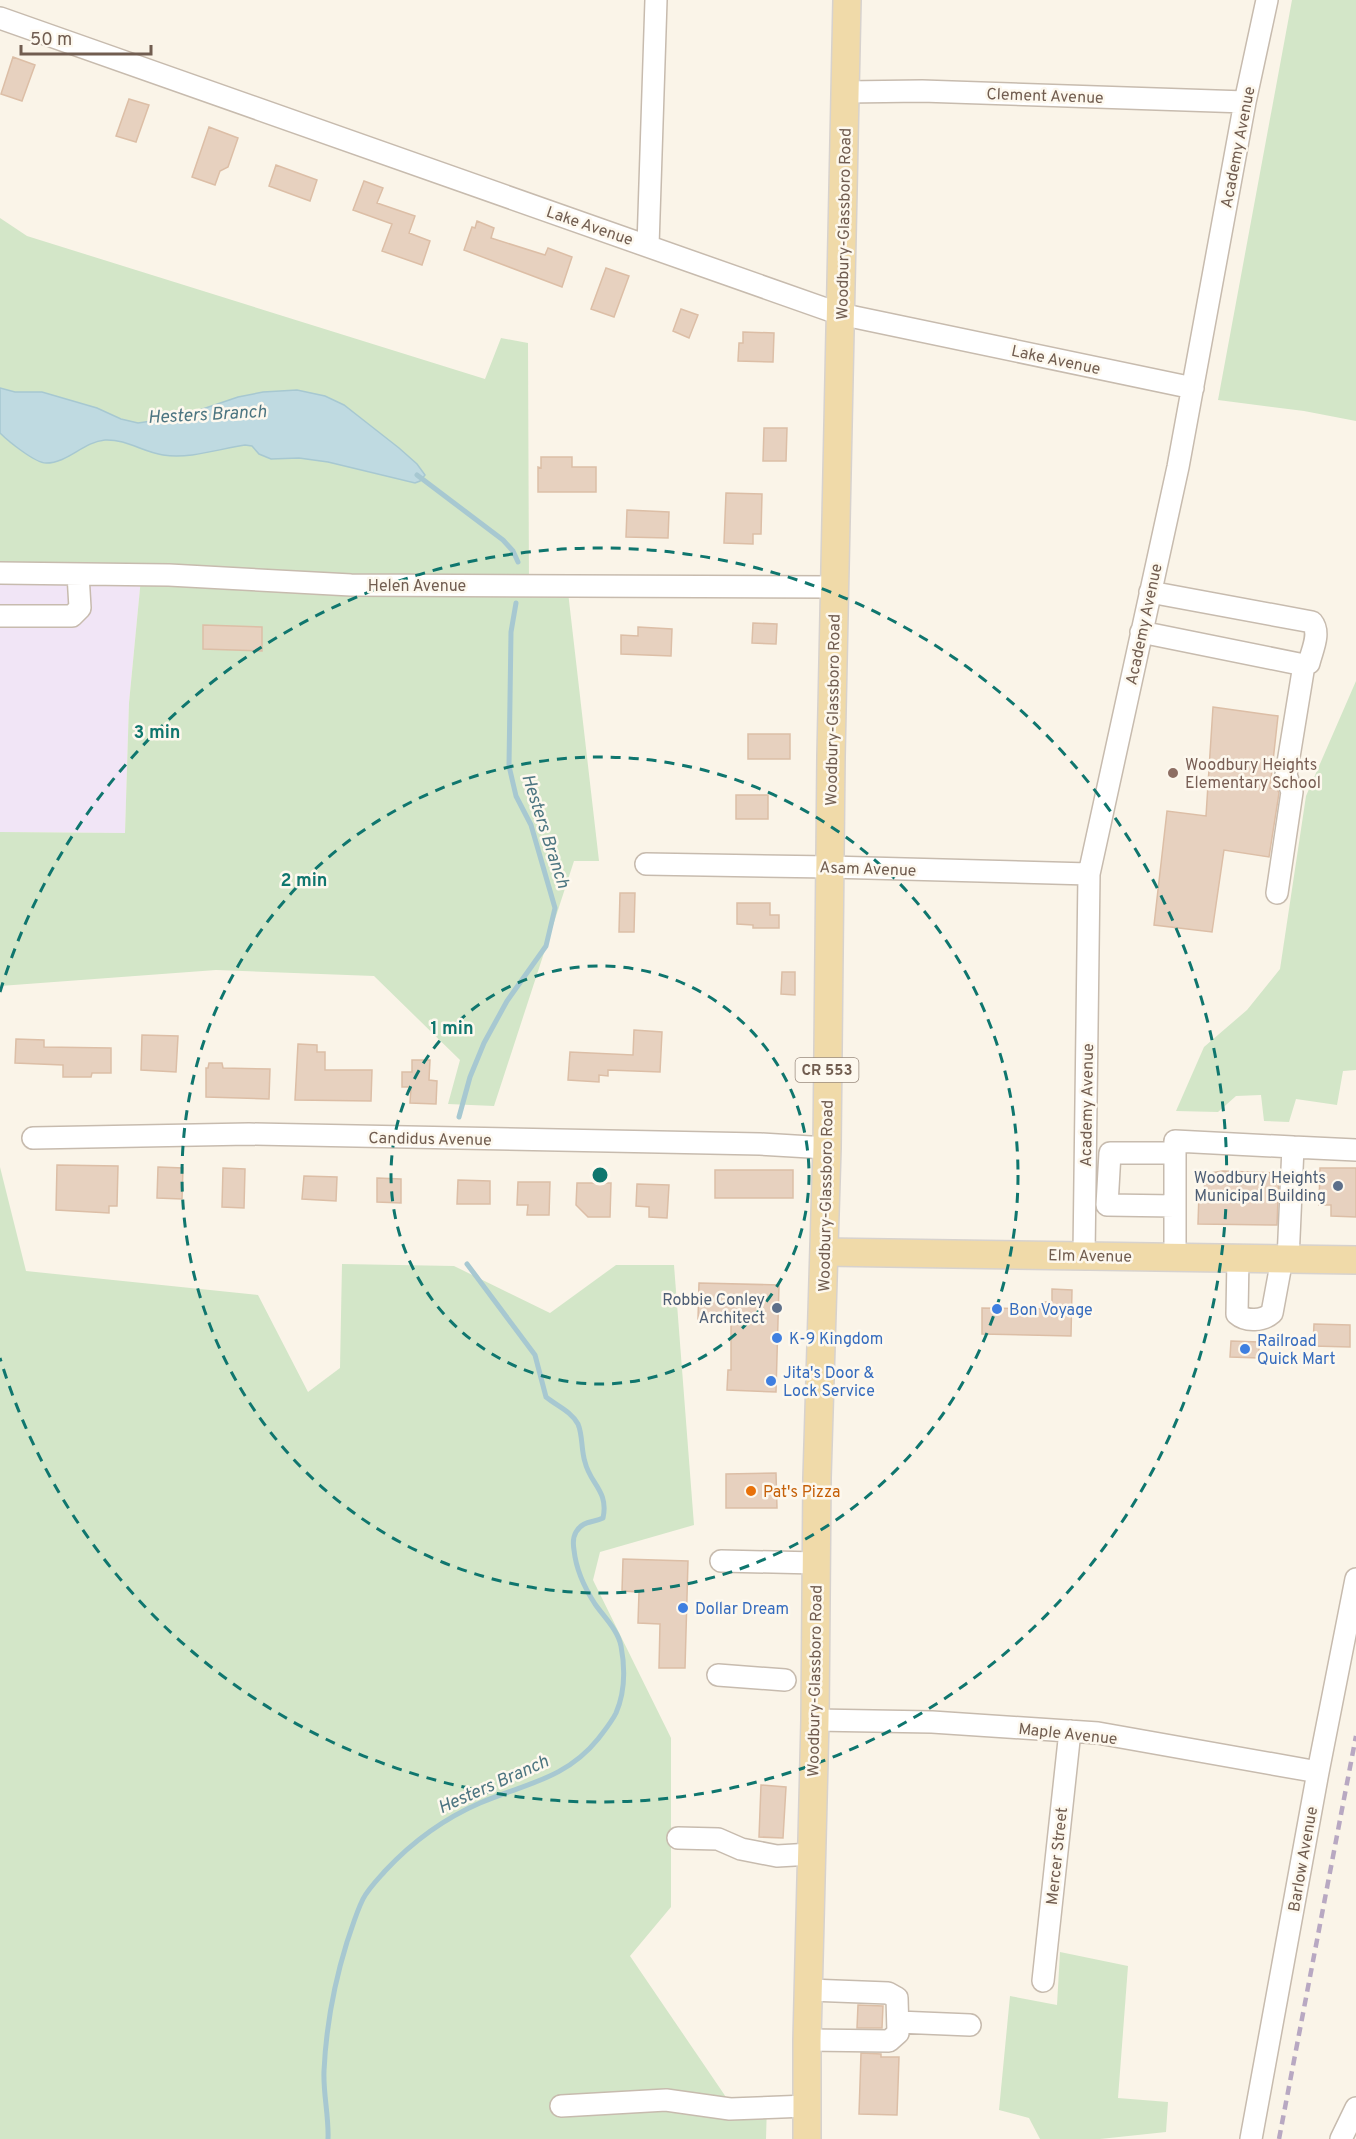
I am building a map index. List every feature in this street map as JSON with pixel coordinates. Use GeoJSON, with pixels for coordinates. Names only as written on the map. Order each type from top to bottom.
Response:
{"type":"FeatureCollection","features":[{"type":"Feature","properties":{"kind":"main road","name":"Woodbury-Glassboro Road"},"geometry":{"type":"LineString","coordinates":[[807,2139],[816,1563],[827,1148],[835,587],[848,0]]}},
{"type":"Feature","properties":{"kind":"main road","name":"Elm Avenue"},"geometry":{"type":"LineString","coordinates":[[824,1252],[1356,1260]]}},
{"type":"Feature","properties":{"kind":"street"},"geometry":{"type":"LineString","coordinates":[[648,246],[656,0]]}},
{"type":"Feature","properties":{"kind":"street","name":"Academy Avenue"},"geometry":{"type":"LineString","coordinates":[[1084,1255],[1089,874],[1193,388],[1245,102],[1267,0]]}},
{"type":"Feature","properties":{"kind":"street","name":"Lake Avenue"},"geometry":{"type":"LineString","coordinates":[[0,18],[840,314],[1193,388]]}},
{"type":"Feature","properties":{"kind":"street","name":"Clement Avenue"},"geometry":{"type":"LineString","coordinates":[[846,92],[922,91],[1245,102]]}},
{"type":"Feature","properties":{"kind":"street","name":"Helen Avenue"},"geometry":{"type":"LineString","coordinates":[[0,573],[169,575],[351,585],[835,587]]}},
{"type":"Feature","properties":{"kind":"street"},"geometry":{"type":"LineString","coordinates":[[0,616],[72,616],[80,608],[78,574]]}},
{"type":"Feature","properties":{"kind":"street"},"geometry":{"type":"LineString","coordinates":[[1141,632],[1304,665],[1309,663],[1316,633],[1316,627],[1312,622],[1150,592]]}},
{"type":"Feature","properties":{"kind":"street"},"geometry":{"type":"LineString","coordinates":[[1278,893],[1292,792],[1286,775],[1304,665]]}},
{"type":"Feature","properties":{"kind":"street","name":"Asam Avenue"},"geometry":{"type":"LineString","coordinates":[[646,864],[1089,874]]}},
{"type":"Feature","properties":{"kind":"street","name":"Candidus Avenue"},"geometry":{"type":"LineString","coordinates":[[33,1138],[249,1134],[748,1144],[827,1148]]}},
{"type":"Feature","properties":{"kind":"street"},"geometry":{"type":"LineString","coordinates":[[1175,1257],[1175,1141],[1356,1150]]}},
{"type":"Feature","properties":{"kind":"street"},"geometry":{"type":"LineString","coordinates":[[1238,1258],[1237,1314],[1242,1318],[1266,1317],[1272,1313],[1285,1259],[1293,1147]]}},
{"type":"Feature","properties":{"kind":"street"},"geometry":{"type":"LineString","coordinates":[[1175,1153],[1110,1153],[1107,1205],[1175,1206]]}},
{"type":"Feature","properties":{"kind":"street"},"geometry":{"type":"LineString","coordinates":[[721,1561],[816,1563]]}},
{"type":"Feature","properties":{"kind":"street","name":"Barlow Avenue"},"geometry":{"type":"LineString","coordinates":[[1251,2139],[1356,1579]]}},
{"type":"Feature","properties":{"kind":"street"},"geometry":{"type":"LineString","coordinates":[[718,1675],[785,1680]]}},
{"type":"Feature","properties":{"kind":"street","name":"Maple Avenue"},"geometry":{"type":"LineString","coordinates":[[815,1720],[932,1722],[1098,1733],[1318,1772]]}},
{"type":"Feature","properties":{"kind":"street","name":"Mercer Street"},"geometry":{"type":"LineString","coordinates":[[1043,1981],[1070,1731]]}},
{"type":"Feature","properties":{"kind":"street"},"geometry":{"type":"LineString","coordinates":[[678,1838],[718,1839],[741,1849],[777,1856],[812,1854]]}},
{"type":"Feature","properties":{"kind":"street"},"geometry":{"type":"LineString","coordinates":[[807,2040],[889,2041],[898,2033],[897,1998],[888,1993],[809,1990]]}},
{"type":"Feature","properties":{"kind":"street"},"geometry":{"type":"LineString","coordinates":[[898,2022],[969,2025]]}},
{"type":"Feature","properties":{"kind":"street"},"geometry":{"type":"LineString","coordinates":[[561,2106],[666,2100],[730,2109],[807,2106]]}},
{"type":"Feature","properties":{"kind":"street"},"geometry":{"type":"LineString","coordinates":[[1341,2139],[1356,2108]]}},
{"type":"Feature","properties":{"kind":"shaded area"},"geometry":{"type":"Polygon","coordinates":[[[0,576],[141,578],[129,703],[125,833],[0,832],[0,576]]]}},
{"type":"Feature","properties":{"kind":"green space"},"geometry":{"type":"Polygon","coordinates":[[[1292,0],[1356,0],[1356,421],[1304,411],[1218,400],[1292,0]]]}},
{"type":"Feature","properties":{"kind":"green space"},"geometry":{"type":"Polygon","coordinates":[[[0,218],[27,236],[485,379],[501,338],[528,343],[529,588],[568,592],[599,861],[574,861],[494,1106],[448,1104],[460,1060],[374,976],[216,970],[0,986],[0,832],[125,833],[129,703],[141,578],[0,576],[0,218]]]}},
{"type":"Feature","properties":{"kind":"green space"},"geometry":{"type":"Polygon","coordinates":[[[1356,681],[1356,1070],[1343,1071],[1337,1105],[1296,1099],[1289,1122],[1264,1121],[1261,1095],[1236,1096],[1218,1112],[1176,1111],[1204,1047],[1247,1010],[1280,969],[1306,796],[1356,681]]]}},
{"type":"Feature","properties":{"kind":"green space"},"geometry":{"type":"Polygon","coordinates":[[[0,1167],[26,1271],[258,1295],[308,1392],[340,1368],[342,1264],[454,1266],[550,1313],[616,1265],[674,1265],[694,1525],[600,1552],[593,1580],[671,1738],[671,1907],[630,1956],[730,2103],[767,2104],[766,2139],[0,2139],[0,1167]]]}},
{"type":"Feature","properties":{"kind":"green space"},"geometry":{"type":"Polygon","coordinates":[[[1060,1952],[1128,1966],[1118,2098],[1168,2102],[1166,2132],[1100,2139],[1040,2139],[1029,2118],[999,2110],[1010,1996],[1057,2005],[1060,1952]]]}},
{"type":"Feature","properties":{"kind":"water"},"geometry":{"type":"Polygon","coordinates":[[[0,388],[15,392],[42,392],[138,423],[179,417],[238,397],[263,392],[297,390],[325,396],[344,405],[399,448],[417,464],[425,475],[415,483],[328,462],[299,458],[271,459],[259,454],[252,446],[245,445],[194,455],[173,456],[113,440],[90,444],[61,460],[41,462],[22,451],[0,433],[0,388]]]}},
{"type":"Feature","properties":{"kind":"building"},"geometry":{"type":"Polygon","coordinates":[[[13,57],[35,65],[22,101],[1,94],[13,57]]]}},
{"type":"Feature","properties":{"kind":"building"},"geometry":{"type":"Polygon","coordinates":[[[129,99],[149,105],[136,142],[116,136],[129,99]]]}},
{"type":"Feature","properties":{"kind":"building"},"geometry":{"type":"Polygon","coordinates":[[[209,127],[238,138],[228,167],[220,171],[215,185],[192,177],[209,127]]]}},
{"type":"Feature","properties":{"kind":"building"},"geometry":{"type":"Polygon","coordinates":[[[276,165],[317,180],[310,201],[269,186],[276,165]]]}},
{"type":"Feature","properties":{"kind":"building"},"geometry":{"type":"Polygon","coordinates":[[[364,181],[383,188],[377,203],[415,216],[409,233],[430,241],[422,265],[382,251],[392,224],[353,210],[364,181]]]}},
{"type":"Feature","properties":{"kind":"building"},"geometry":{"type":"Polygon","coordinates":[[[477,221],[494,228],[491,238],[545,255],[548,248],[572,257],[562,287],[464,250],[472,227],[475,228],[477,221]]]}},
{"type":"Feature","properties":{"kind":"building"},"geometry":{"type":"Polygon","coordinates":[[[606,268],[629,276],[614,317],[591,309],[606,268]]]}},
{"type":"Feature","properties":{"kind":"building"},"geometry":{"type":"Polygon","coordinates":[[[681,309],[698,315],[689,338],[673,331],[681,309]]]}},
{"type":"Feature","properties":{"kind":"building"},"geometry":{"type":"Polygon","coordinates":[[[743,332],[774,333],[773,362],[738,361],[739,343],[743,343],[743,332]]]}},
{"type":"Feature","properties":{"kind":"building"},"geometry":{"type":"Polygon","coordinates":[[[764,428],[787,428],[786,461],[763,461],[764,428]]]}},
{"type":"Feature","properties":{"kind":"building"},"geometry":{"type":"Polygon","coordinates":[[[541,457],[572,457],[572,467],[596,467],[596,492],[538,492],[538,467],[541,468],[541,457]]]}},
{"type":"Feature","properties":{"kind":"building"},"geometry":{"type":"Polygon","coordinates":[[[726,493],[762,494],[761,534],[753,534],[753,544],[724,543],[726,493]]]}},
{"type":"Feature","properties":{"kind":"building"},"geometry":{"type":"Polygon","coordinates":[[[627,510],[669,512],[668,538],[626,537],[627,510]]]}},
{"type":"Feature","properties":{"kind":"building"},"geometry":{"type":"Polygon","coordinates":[[[753,623],[777,624],[776,644],[752,643],[753,623]]]}},
{"type":"Feature","properties":{"kind":"building"},"geometry":{"type":"Polygon","coordinates":[[[203,625],[262,627],[262,651],[203,649],[203,625]]]}},
{"type":"Feature","properties":{"kind":"building"},"geometry":{"type":"Polygon","coordinates":[[[638,627],[672,629],[671,656],[621,654],[621,635],[638,636],[638,627]]]}},
{"type":"Feature","properties":{"kind":"building"},"geometry":{"type":"Polygon","coordinates":[[[1213,707],[1278,716],[1270,788],[1277,789],[1279,793],[1269,857],[1224,850],[1212,932],[1154,925],[1167,811],[1206,816],[1213,707]]]}},
{"type":"Feature","properties":{"kind":"building"},"geometry":{"type":"Polygon","coordinates":[[[748,734],[790,734],[790,759],[748,759],[748,734]]]}},
{"type":"Feature","properties":{"kind":"building"},"geometry":{"type":"Polygon","coordinates":[[[736,795],[768,795],[768,819],[736,819],[736,795]]]}},
{"type":"Feature","properties":{"kind":"building"},"geometry":{"type":"Polygon","coordinates":[[[620,893],[635,893],[634,932],[619,932],[620,893]]]}},
{"type":"Feature","properties":{"kind":"building"},"geometry":{"type":"Polygon","coordinates":[[[737,903],[770,903],[770,915],[779,915],[779,928],[753,928],[753,925],[737,924],[737,903]]]}},
{"type":"Feature","properties":{"kind":"building"},"geometry":{"type":"Polygon","coordinates":[[[782,972],[795,972],[795,995],[781,994],[782,972]]]}},
{"type":"Feature","properties":{"kind":"building"},"geometry":{"type":"Polygon","coordinates":[[[634,1030],[662,1032],[660,1072],[608,1070],[608,1076],[599,1075],[599,1082],[568,1080],[570,1052],[633,1055],[634,1030]]]}},
{"type":"Feature","properties":{"kind":"building"},"geometry":{"type":"Polygon","coordinates":[[[142,1035],[178,1036],[176,1072],[141,1070],[142,1035]]]}},
{"type":"Feature","properties":{"kind":"building"},"geometry":{"type":"Polygon","coordinates":[[[16,1039],[44,1040],[44,1047],[111,1048],[111,1073],[92,1073],[91,1077],[63,1077],[63,1065],[15,1063],[16,1039]]]}},
{"type":"Feature","properties":{"kind":"building"},"geometry":{"type":"Polygon","coordinates":[[[298,1044],[317,1045],[317,1052],[325,1052],[325,1070],[372,1070],[371,1101],[295,1100],[298,1044]]]}},
{"type":"Feature","properties":{"kind":"building"},"geometry":{"type":"Polygon","coordinates":[[[412,1060],[430,1060],[429,1080],[437,1081],[436,1104],[410,1103],[411,1087],[402,1087],[402,1072],[412,1072],[412,1060]]]}},
{"type":"Feature","properties":{"kind":"building"},"geometry":{"type":"Polygon","coordinates":[[[209,1063],[222,1063],[223,1068],[270,1069],[269,1099],[206,1097],[206,1068],[209,1063]]]}},
{"type":"Feature","properties":{"kind":"building"},"geometry":{"type":"Polygon","coordinates":[[[57,1165],[118,1166],[117,1206],[109,1206],[109,1213],[56,1210],[57,1165]]]}},
{"type":"Feature","properties":{"kind":"building"},"geometry":{"type":"Polygon","coordinates":[[[158,1167],[183,1168],[182,1199],[157,1198],[158,1167]]]}},
{"type":"Feature","properties":{"kind":"building"},"geometry":{"type":"Polygon","coordinates":[[[223,1168],[245,1169],[244,1208],[222,1207],[223,1168]]]}},
{"type":"Feature","properties":{"kind":"building","name":"Woodbury Heights Municipal Building"},"geometry":{"type":"Polygon","coordinates":[[[1320,1168],[1356,1168],[1356,1217],[1331,1216],[1331,1205],[1319,1205],[1320,1168]]]}},
{"type":"Feature","properties":{"kind":"building"},"geometry":{"type":"Polygon","coordinates":[[[715,1170],[793,1170],[793,1198],[715,1198],[715,1170]]]}},
{"type":"Feature","properties":{"kind":"building"},"geometry":{"type":"Polygon","coordinates":[[[1223,1171],[1279,1173],[1277,1225],[1198,1224],[1199,1193],[1205,1193],[1204,1181],[1210,1173],[1223,1171]]]}},
{"type":"Feature","properties":{"kind":"building"},"geometry":{"type":"Polygon","coordinates":[[[304,1176],[337,1177],[336,1201],[302,1199],[304,1176]]]}},
{"type":"Feature","properties":{"kind":"building"},"geometry":{"type":"Polygon","coordinates":[[[377,1178],[401,1179],[401,1203],[377,1202],[377,1178]]]}},
{"type":"Feature","properties":{"kind":"building"},"geometry":{"type":"Polygon","coordinates":[[[458,1180],[490,1181],[490,1204],[457,1204],[458,1180]]]}},
{"type":"Feature","properties":{"kind":"building"},"geometry":{"type":"Polygon","coordinates":[[[518,1182],[550,1182],[549,1215],[527,1215],[528,1205],[517,1205],[518,1182]]]}},
{"type":"Feature","properties":{"kind":"building"},"geometry":{"type":"Polygon","coordinates":[[[577,1183],[611,1183],[610,1217],[588,1217],[576,1205],[577,1183]]]}},
{"type":"Feature","properties":{"kind":"building"},"geometry":{"type":"Polygon","coordinates":[[[637,1184],[669,1185],[667,1218],[649,1217],[649,1207],[636,1206],[637,1184]]]}},
{"type":"Feature","properties":{"kind":"building"},"geometry":{"type":"Polygon","coordinates":[[[699,1283],[779,1285],[776,1392],[727,1390],[728,1370],[731,1370],[731,1320],[698,1319],[699,1283]]]}},
{"type":"Feature","properties":{"kind":"building"},"geometry":{"type":"Polygon","coordinates":[[[1052,1289],[1072,1290],[1071,1336],[982,1334],[982,1308],[1044,1309],[1044,1302],[1052,1302],[1052,1289]]]}},
{"type":"Feature","properties":{"kind":"building"},"geometry":{"type":"Polygon","coordinates":[[[1314,1324],[1350,1325],[1350,1347],[1313,1346],[1314,1324]]]}},
{"type":"Feature","properties":{"kind":"building"},"geometry":{"type":"Polygon","coordinates":[[[1231,1341],[1259,1342],[1259,1358],[1230,1357],[1231,1341]]]}},
{"type":"Feature","properties":{"kind":"building","name":"Pat's Pizza"},"geometry":{"type":"Polygon","coordinates":[[[776,1473],[777,1508],[726,1508],[726,1474],[776,1473]]]}},
{"type":"Feature","properties":{"kind":"building"},"geometry":{"type":"Polygon","coordinates":[[[623,1559],[688,1561],[685,1668],[659,1668],[660,1624],[638,1623],[639,1592],[622,1591],[623,1559]]]}},
{"type":"Feature","properties":{"kind":"building"},"geometry":{"type":"Polygon","coordinates":[[[761,1785],[786,1787],[783,1838],[759,1837],[761,1785]]]}},
{"type":"Feature","properties":{"kind":"building"},"geometry":{"type":"Polygon","coordinates":[[[858,2005],[883,2006],[882,2028],[857,2028],[858,2005]]]}},
{"type":"Feature","properties":{"kind":"building"},"geometry":{"type":"Polygon","coordinates":[[[861,2053],[881,2054],[881,2057],[899,2057],[897,2115],[859,2114],[861,2053]]]}},
{"type":"Feature","properties":{"kind":"waterway","name":"Hesters Branch"},"geometry":{"type":"LineString","coordinates":[[417,475],[503,540],[513,551],[518,562]]}},
{"type":"Feature","properties":{"kind":"waterway","name":"Hesters Branch"},"geometry":{"type":"LineString","coordinates":[[459,1117],[470,1077],[484,1043],[507,1001],[546,946],[555,908],[531,825],[516,796],[509,766],[511,632],[516,603]]}},
{"type":"Feature","properties":{"kind":"waterway","name":"Hesters Branch"},"geometry":{"type":"LineString","coordinates":[[328,2139],[324,2080],[329,2022],[342,1958],[365,1895],[396,1860],[441,1824],[466,1809],[544,1779],[586,1752],[610,1724],[619,1705],[623,1688],[623,1662],[619,1640],[614,1629],[587,1591],[575,1557],[573,1543],[576,1532],[585,1524],[603,1518],[604,1509],[601,1494],[587,1470],[578,1424],[568,1412],[546,1397],[535,1355],[467,1264]]}},
{"type":"Feature","properties":{"kind":"railway"},"geometry":{"type":"LineString","coordinates":[[1279,2139],[1356,1736]]}},
{"type":"Feature","properties":{"kind":"place","name":"Woodbury Heights Elementary School"},"geometry":{"type":"Point","coordinates":[1173,773]}},
{"type":"Feature","properties":{"kind":"place","name":"Woodbury Heights Municipal Building"},"geometry":{"type":"Point","coordinates":[1338,1186]}},
{"type":"Feature","properties":{"kind":"place","name":"Robbie Conley Architect"},"geometry":{"type":"Point","coordinates":[777,1308]}},
{"type":"Feature","properties":{"kind":"place","name":"Bon Voyage"},"geometry":{"type":"Point","coordinates":[997,1309]}},
{"type":"Feature","properties":{"kind":"place","name":"K-9 Kingdom"},"geometry":{"type":"Point","coordinates":[777,1338]}},
{"type":"Feature","properties":{"kind":"place","name":"Railroad Quick Mart"},"geometry":{"type":"Point","coordinates":[1245,1349]}},
{"type":"Feature","properties":{"kind":"place","name":"Jita's Door & Lock Service"},"geometry":{"type":"Point","coordinates":[771,1381]}},
{"type":"Feature","properties":{"kind":"place","name":"Pat's Pizza"},"geometry":{"type":"Point","coordinates":[751,1491]}},
{"type":"Feature","properties":{"kind":"place","name":"Dollar Dream"},"geometry":{"type":"Point","coordinates":[683,1608]}}]}
